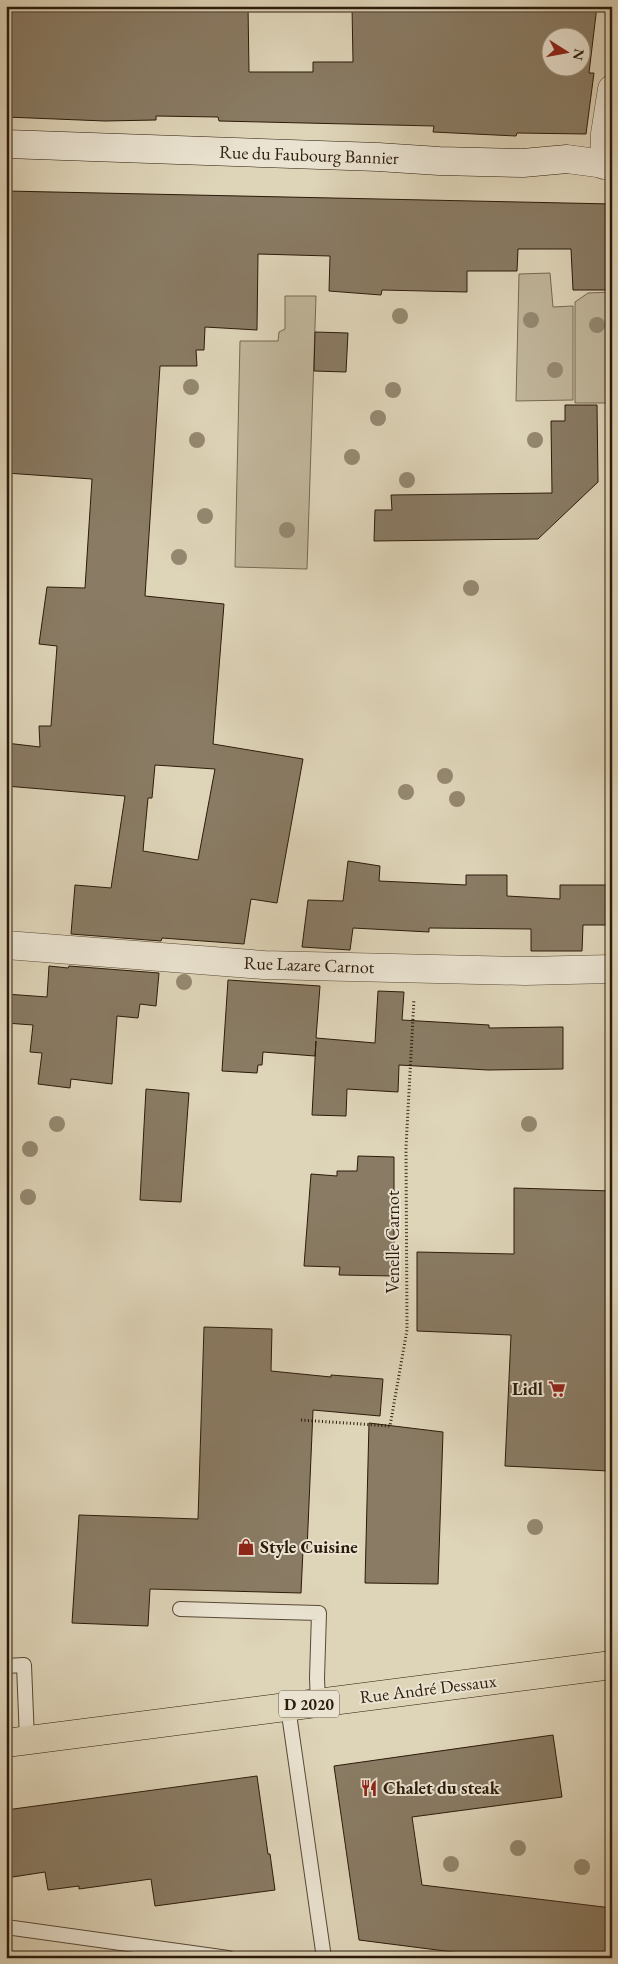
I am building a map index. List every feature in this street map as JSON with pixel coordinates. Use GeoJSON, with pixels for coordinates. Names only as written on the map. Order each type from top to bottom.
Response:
{"type":"FeatureCollection","features":[{"type":"Feature","properties":{"kind":"main road","name":"Rue André Dessaux"},"geometry":{"type":"LineString","coordinates":[[17,1741],[612,1665]]}},
{"type":"Feature","properties":{"kind":"street"},"geometry":{"type":"LineString","coordinates":[[608,165],[605,134],[612,89]]}},
{"type":"Feature","properties":{"kind":"street","name":"Rue du Faubourg Bannier"},"geometry":{"type":"LineString","coordinates":[[6,144],[378,157],[439,162],[523,163],[567,159],[608,165]]}},
{"type":"Feature","properties":{"kind":"street","name":"Rue Lazare Carnot"},"geometry":{"type":"LineString","coordinates":[[6,945],[264,965],[525,971],[612,969]]}},
{"type":"Feature","properties":{"kind":"lane"},"geometry":{"type":"LineString","coordinates":[[180,1609],[319,1613],[318,1703]]}},
{"type":"Feature","properties":{"kind":"lane"},"geometry":{"type":"LineString","coordinates":[[6,1666],[24,1665],[17,1741]]}},
{"type":"Feature","properties":{"kind":"lane"},"geometry":{"type":"LineString","coordinates":[[288,1706],[324,1958]]}},
{"type":"Feature","properties":{"kind":"lane"},"geometry":{"type":"LineString","coordinates":[[6,1927],[228,1958]]}},
{"type":"Feature","properties":{"kind":"path","name":"Venelle Carnot"},"geometry":{"type":"LineString","coordinates":[[302,1420],[390,1426],[407,1330],[406,1147],[416,969]]}},
{"type":"Feature","properties":{"kind":"shaded area"},"geometry":{"type":"Polygon","coordinates":[[[550,273],[553,307],[573,306],[573,400],[516,401],[519,274],[550,273]]]}},
{"type":"Feature","properties":{"kind":"shaded area"},"geometry":{"type":"Polygon","coordinates":[[[612,292],[612,403],[575,403],[575,302],[588,293],[612,292]]]}},
{"type":"Feature","properties":{"kind":"shaded area"},"geometry":{"type":"Polygon","coordinates":[[[285,296],[316,296],[307,569],[235,567],[240,341],[278,341],[279,332],[285,329],[285,296]]]}},
{"type":"Feature","properties":{"kind":"building"},"geometry":{"type":"Polygon","coordinates":[[[6,6],[248,6],[249,72],[313,72],[313,62],[353,62],[352,6],[597,6],[590,65],[590,28],[540,28],[540,78],[590,78],[590,73],[594,73],[586,134],[517,133],[516,136],[433,132],[434,126],[219,121],[218,117],[156,116],[156,120],[105,121],[6,117],[6,6]]]}},
{"type":"Feature","properties":{"kind":"building"},"geometry":{"type":"Polygon","coordinates":[[[6,191],[612,204],[612,290],[573,290],[571,249],[518,249],[517,271],[467,271],[467,292],[382,290],[381,295],[329,291],[330,256],[258,254],[257,330],[205,327],[204,350],[196,350],[197,366],[160,366],[145,596],[224,604],[213,744],[303,759],[277,903],[251,899],[244,944],[162,938],[161,941],[71,934],[75,885],[111,888],[125,796],[6,786],[6,743],[40,747],[39,726],[51,726],[57,646],[39,644],[47,587],[85,588],[92,479],[6,473],[6,191]],[[155,765],[152,798],[148,798],[143,851],[198,860],[215,769],[155,765]]]}},
{"type":"Feature","properties":{"kind":"building"},"geometry":{"type":"Polygon","coordinates":[[[315,332],[348,333],[346,372],[314,371],[315,332]]]}},
{"type":"Feature","properties":{"kind":"building"},"geometry":{"type":"Polygon","coordinates":[[[565,405],[597,405],[598,482],[538,539],[374,541],[375,510],[392,510],[391,495],[552,493],[551,421],[565,421],[565,405]]]}},
{"type":"Feature","properties":{"kind":"building"},"geometry":{"type":"Polygon","coordinates":[[[348,861],[380,866],[379,881],[466,885],[466,875],[507,875],[507,896],[560,899],[560,885],[612,885],[612,925],[583,925],[582,951],[531,951],[531,929],[429,928],[429,932],[353,928],[350,950],[302,947],[308,900],[343,901],[348,861]]]}},
{"type":"Feature","properties":{"kind":"building"},"geometry":{"type":"Polygon","coordinates":[[[49,966],[159,973],[156,1006],[140,1004],[138,1018],[117,1016],[112,1084],[71,1079],[70,1088],[38,1084],[42,1053],[30,1052],[33,1025],[6,1023],[6,994],[47,997],[49,966]]]}},
{"type":"Feature","properties":{"kind":"building"},"geometry":{"type":"Polygon","coordinates":[[[228,980],[320,986],[316,1038],[375,1043],[378,991],[404,992],[402,1020],[489,1025],[489,1028],[563,1027],[563,1069],[488,1070],[399,1065],[398,1092],[347,1089],[346,1116],[312,1115],[316,1041],[315,1056],[263,1052],[262,1065],[258,1065],[257,1073],[222,1071],[228,980]]]}},
{"type":"Feature","properties":{"kind":"building"},"geometry":{"type":"Polygon","coordinates":[[[146,1089],[189,1093],[181,1202],[140,1200],[146,1089]]]}},
{"type":"Feature","properties":{"kind":"building"},"geometry":{"type":"Polygon","coordinates":[[[358,1156],[394,1157],[394,1276],[339,1275],[340,1267],[304,1266],[311,1174],[337,1176],[337,1171],[357,1171],[358,1156]]]}},
{"type":"Feature","properties":{"kind":"building"},"geometry":{"type":"Polygon","coordinates":[[[514,1188],[612,1191],[612,1413],[609,1471],[505,1466],[511,1335],[417,1331],[417,1252],[514,1254],[514,1188]]]}},
{"type":"Feature","properties":{"kind":"building"},"geometry":{"type":"Polygon","coordinates":[[[204,1327],[272,1329],[271,1371],[331,1377],[331,1375],[383,1379],[380,1416],[313,1410],[307,1550],[303,1550],[301,1593],[150,1589],[148,1626],[72,1623],[79,1515],[198,1519],[204,1327]]]}},
{"type":"Feature","properties":{"kind":"building"},"geometry":{"type":"Polygon","coordinates":[[[369,1423],[443,1432],[438,1584],[365,1583],[369,1423]]]}},
{"type":"Feature","properties":{"kind":"building"},"geometry":{"type":"Polygon","coordinates":[[[553,1735],[562,1797],[412,1817],[422,1885],[612,1908],[612,1958],[500,1958],[359,1940],[334,1766],[553,1735]]]}},
{"type":"Feature","properties":{"kind":"building"},"geometry":{"type":"Polygon","coordinates":[[[257,1776],[275,1890],[155,1906],[151,1879],[79,1889],[79,1886],[48,1890],[45,1872],[6,1878],[6,1810],[257,1776]]]}},
{"type":"Feature","properties":{"kind":"place","name":"Lidl"},"geometry":{"type":"Point","coordinates":[557,1389]}},
{"type":"Feature","properties":{"kind":"place","name":"Style Cuisine"},"geometry":{"type":"Point","coordinates":[246,1547]}},
{"type":"Feature","properties":{"kind":"place","name":"Chalet du steak"},"geometry":{"type":"Point","coordinates":[369,1788]}}]}
